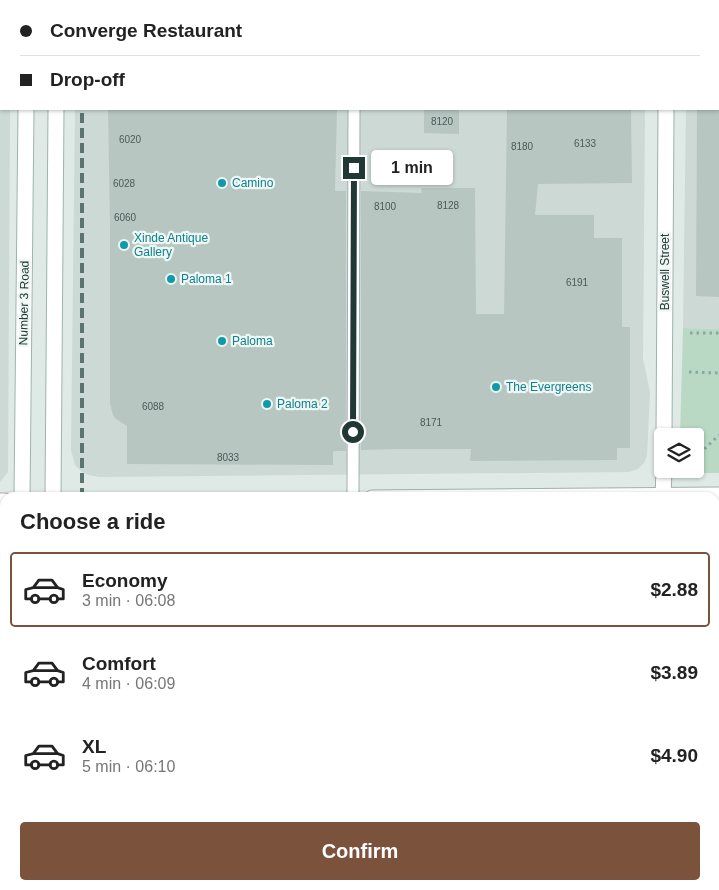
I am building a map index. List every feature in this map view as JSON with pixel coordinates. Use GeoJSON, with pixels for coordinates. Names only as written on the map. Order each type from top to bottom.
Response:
{"type":"FeatureCollection","features":[{"type":"Feature","properties":{"kind":"main road","name":"Number 3 Road"},"geometry":{"type":"LineString","coordinates":[[22,492],[26,110]]}},
{"type":"Feature","properties":{"kind":"main road"},"geometry":{"type":"LineString","coordinates":[[53,492],[56,110]]}},
{"type":"Feature","properties":{"kind":"main road","name":"Buswell Street"},"geometry":{"type":"LineString","coordinates":[[664,428],[666,110]]}},
{"type":"Feature","properties":{"kind":"main road"},"geometry":{"type":"LineString","coordinates":[[663,492],[664,478]]}},
{"type":"Feature","properties":{"kind":"lane"},"geometry":{"type":"LineString","coordinates":[[353,492],[354,110]]}},
{"type":"Feature","properties":{"kind":"path"},"geometry":{"type":"LineString","coordinates":[[690,333],[717,333],[719,338]]}},
{"type":"Feature","properties":{"kind":"path"},"geometry":{"type":"LineString","coordinates":[[689,372],[719,373]]}},
{"type":"Feature","properties":{"kind":"path"},"geometry":{"type":"LineString","coordinates":[[704,449],[719,435]]}},
{"type":"Feature","properties":{"kind":"shaded area"},"geometry":{"type":"Polygon","coordinates":[[[0,110],[10,110],[8,472],[0,482],[0,110]]]}},
{"type":"Feature","properties":{"kind":"shaded area"},"geometry":{"type":"Polygon","coordinates":[[[75,110],[645,110],[643,359],[650,392],[647,456],[644,463],[638,469],[629,472],[99,477],[82,472],[75,465],[71,450],[75,110]]]}},
{"type":"Feature","properties":{"kind":"shaded area"},"geometry":{"type":"Polygon","coordinates":[[[686,110],[719,110],[719,329],[683,328],[686,110]]]}},
{"type":"Feature","properties":{"kind":"green space"},"geometry":{"type":"Polygon","coordinates":[[[683,328],[719,329],[719,473],[704,473],[704,428],[680,428],[683,328]]]}},
{"type":"Feature","properties":{"kind":"building"},"geometry":{"type":"Polygon","coordinates":[[[108,110],[337,110],[335,191],[346,191],[346,451],[333,451],[333,465],[127,464],[127,426],[116,419],[110,404],[108,110]]]}},
{"type":"Feature","properties":{"kind":"building"},"geometry":{"type":"Polygon","coordinates":[[[424,110],[459,110],[459,134],[424,133],[424,110]]]}},
{"type":"Feature","properties":{"kind":"building","name":"The Evergreens"},"geometry":{"type":"Polygon","coordinates":[[[507,110],[631,110],[632,183],[538,184],[535,215],[594,215],[594,238],[622,238],[622,327],[630,327],[630,448],[617,448],[617,460],[470,461],[471,449],[361,450],[361,191],[422,193],[421,188],[475,188],[476,314],[504,314],[507,110]]]}},
{"type":"Feature","properties":{"kind":"building"},"geometry":{"type":"Polygon","coordinates":[[[697,110],[719,110],[719,297],[696,296],[697,110]]]}},
{"type":"Feature","properties":{"kind":"railway"},"geometry":{"type":"LineString","coordinates":[[82,110],[82,492]]}},
{"type":"Feature","properties":{"kind":"place","name":"Camino"},"geometry":{"type":"Point","coordinates":[222,183]}},
{"type":"Feature","properties":{"kind":"place","name":"Xinde Antique Gallery"},"geometry":{"type":"Point","coordinates":[124,245]}},
{"type":"Feature","properties":{"kind":"place","name":"Paloma 1"},"geometry":{"type":"Point","coordinates":[171,279]}},
{"type":"Feature","properties":{"kind":"place","name":"Paloma"},"geometry":{"type":"Point","coordinates":[222,341]}},
{"type":"Feature","properties":{"kind":"place","name":"The Evergreens"},"geometry":{"type":"Point","coordinates":[496,387]}},
{"type":"Feature","properties":{"kind":"place","name":"Paloma 2"},"geometry":{"type":"Point","coordinates":[267,404]}},
{"type":"Feature","properties":{"kind":"route"},"geometry":{"type":"LineString","coordinates":[[353,432],[354,168]]}}]}
